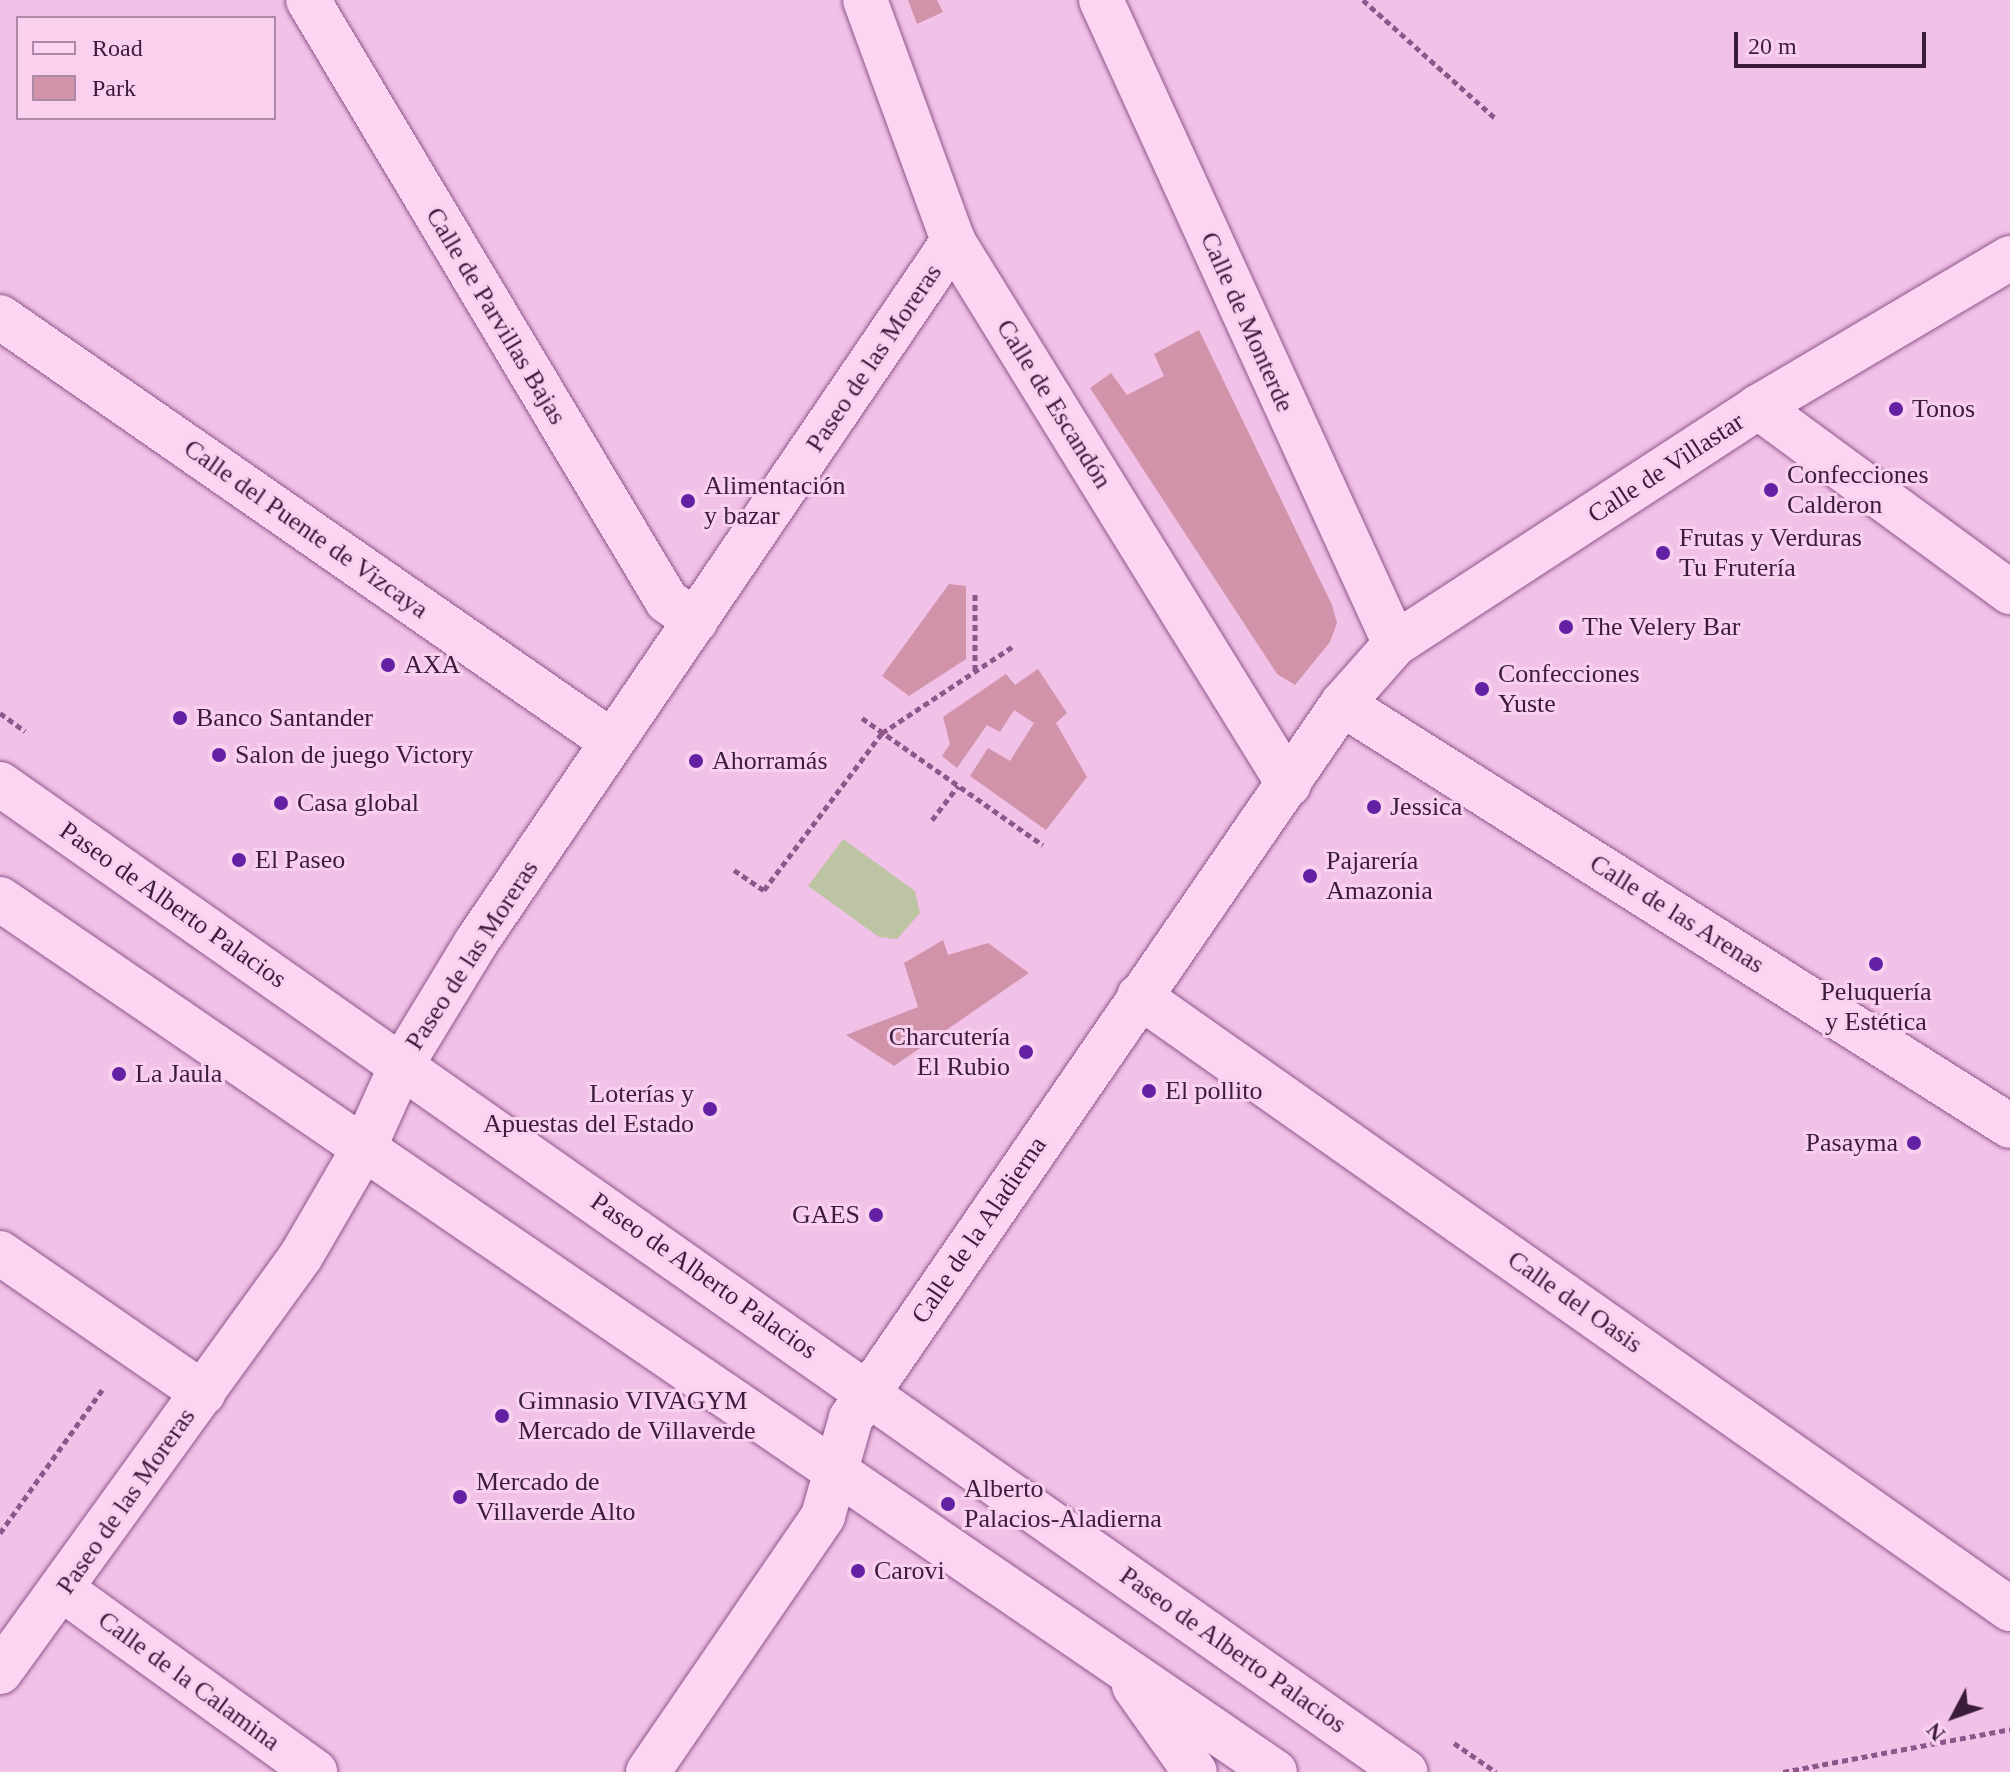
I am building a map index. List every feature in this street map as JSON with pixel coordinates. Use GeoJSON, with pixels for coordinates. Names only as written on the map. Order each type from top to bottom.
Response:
{"type":"FeatureCollection","features":[{"type":"Feature","properties":{"kind":"street","name":"Calle de Parvillas Bajas"},"geometry":{"type":"LineString","coordinates":[[308,0],[667,601],[696,621]]}},
{"type":"Feature","properties":{"kind":"street","name":"Calle de Escandón"},"geometry":{"type":"LineString","coordinates":[[865,0],[953,241],[1289,785]]}},
{"type":"Feature","properties":{"kind":"street","name":"Calle de Monterde"},"geometry":{"type":"LineString","coordinates":[[1101,0],[1395,644]]}},
{"type":"Feature","properties":{"kind":"street","name":"Paseo de las Moreras"},"geometry":{"type":"LineString","coordinates":[[0,1672],[63,1590],[301,1256],[365,1146],[401,1066],[477,941],[953,241]]}},
{"type":"Feature","properties":{"kind":"street","name":"Calle de Villastar"},"geometry":{"type":"LineString","coordinates":[[1342,704],[1395,644],[1758,407],[2010,258]]}},
{"type":"Feature","properties":{"kind":"street","name":"Calle del Puente de Vizcaya"},"geometry":{"type":"LineString","coordinates":[[0,317],[611,741]]}},
{"type":"Feature","properties":{"kind":"street"},"geometry":{"type":"LineString","coordinates":[[1758,407],[2010,592]]}},
{"type":"Feature","properties":{"kind":"street","name":"Calle de la Aladierna"},"geometry":{"type":"LineString","coordinates":[[648,1772],[775,1592],[823,1516],[834,1468],[851,1418],[1342,704]]}},
{"type":"Feature","properties":{"kind":"street","name":"Calle de las Arenas"},"geometry":{"type":"LineString","coordinates":[[1342,704],[2010,1126]]}},
{"type":"Feature","properties":{"kind":"street","name":"Paseo de Alberto Palacios"},"geometry":{"type":"LineString","coordinates":[[0,784],[869,1391],[1405,1772]]}},
{"type":"Feature","properties":{"kind":"street"},"geometry":{"type":"LineString","coordinates":[[0,899],[365,1146],[1275,1772]]}},
{"type":"Feature","properties":{"kind":"street","name":"Calle del Oasis"},"geometry":{"type":"LineString","coordinates":[[1139,996],[2010,1609]]}},
{"type":"Feature","properties":{"kind":"street"},"geometry":{"type":"LineString","coordinates":[[0,1253],[203,1393]]}},
{"type":"Feature","properties":{"kind":"street","name":"Calle de la Calamina"},"geometry":{"type":"LineString","coordinates":[[63,1590],[315,1772]]}},
{"type":"Feature","properties":{"kind":"street"},"geometry":{"type":"LineString","coordinates":[[1116,1662],[1195,1772]]}},
{"type":"Feature","properties":{"kind":"path"},"geometry":{"type":"LineString","coordinates":[[1363,0],[1495,118]]}},
{"type":"Feature","properties":{"kind":"path"},"geometry":{"type":"LineString","coordinates":[[975,593],[975,671]]}},
{"type":"Feature","properties":{"kind":"path"},"geometry":{"type":"LineString","coordinates":[[734,870],[764,890],[882,733],[1012,647]]}},
{"type":"Feature","properties":{"kind":"path"},"geometry":{"type":"LineString","coordinates":[[862,718],[1043,845]]}},
{"type":"Feature","properties":{"kind":"path"},"geometry":{"type":"LineString","coordinates":[[932,820],[958,786]]}},
{"type":"Feature","properties":{"kind":"path"},"geometry":{"type":"LineString","coordinates":[[0,1533],[107,1382]]}},
{"type":"Feature","properties":{"kind":"path"},"geometry":{"type":"LineString","coordinates":[[1783,1772],[2010,1729]]}},
{"type":"Feature","properties":{"kind":"green space"},"geometry":{"type":"Polygon","coordinates":[[[908,0],[937,0],[943,12],[917,24],[908,0]]]}},
{"type":"Feature","properties":{"kind":"green space"},"geometry":{"type":"Polygon","coordinates":[[[1199,330],[1332,605],[1337,623],[1330,642],[1295,685],[1277,674],[1090,388],[1111,373],[1127,395],[1164,376],[1154,354],[1199,330]]]}},
{"type":"Feature","properties":{"kind":"green space"},"geometry":{"type":"Polygon","coordinates":[[[949,584],[966,586],[966,659],[909,696],[882,676],[949,584]]]}},
{"type":"Feature","properties":{"kind":"green space"},"geometry":{"type":"Polygon","coordinates":[[[1038,669],[1067,713],[1056,723],[1087,777],[1046,830],[970,776],[988,748],[1010,761],[1034,723],[1014,710],[1000,732],[987,725],[957,768],[942,756],[950,744],[943,717],[1006,674],[1015,685],[1038,669]]]}},
{"type":"Feature","properties":{"kind":"green space"},"geometry":{"type":"Polygon","coordinates":[[[943,940],[948,955],[988,943],[1029,973],[894,1066],[846,1035],[918,1007],[904,963],[943,940]]]}},
{"type":"Feature","properties":{"kind":"shaded area"},"geometry":{"type":"Polygon","coordinates":[[[843,839],[915,891],[920,913],[897,939],[879,937],[808,886],[843,839]]]}},
{"type":"Feature","properties":{"kind":"place","name":"Tonos"},"geometry":{"type":"Point","coordinates":[1896,409]}},
{"type":"Feature","properties":{"kind":"place","name":"Confecciones Calderon"},"geometry":{"type":"Point","coordinates":[1771,490]}},
{"type":"Feature","properties":{"kind":"place","name":"Alimentación y bazar"},"geometry":{"type":"Point","coordinates":[688,501]}},
{"type":"Feature","properties":{"kind":"place","name":"Frutas y Verduras Tu Frutería"},"geometry":{"type":"Point","coordinates":[1663,553]}},
{"type":"Feature","properties":{"kind":"place","name":"The Velery Bar"},"geometry":{"type":"Point","coordinates":[1566,627]}},
{"type":"Feature","properties":{"kind":"place","name":"AXA"},"geometry":{"type":"Point","coordinates":[388,665]}},
{"type":"Feature","properties":{"kind":"place","name":"Confecciones Yuste"},"geometry":{"type":"Point","coordinates":[1482,689]}},
{"type":"Feature","properties":{"kind":"place","name":"Banco Santander"},"geometry":{"type":"Point","coordinates":[180,718]}},
{"type":"Feature","properties":{"kind":"place","name":"Salon de juego Victory"},"geometry":{"type":"Point","coordinates":[219,755]}},
{"type":"Feature","properties":{"kind":"place","name":"Ahorramás"},"geometry":{"type":"Point","coordinates":[696,761]}},
{"type":"Feature","properties":{"kind":"place","name":"Casa global"},"geometry":{"type":"Point","coordinates":[281,803]}},
{"type":"Feature","properties":{"kind":"place","name":"Jessica"},"geometry":{"type":"Point","coordinates":[1374,807]}},
{"type":"Feature","properties":{"kind":"place","name":"El Paseo"},"geometry":{"type":"Point","coordinates":[239,860]}},
{"type":"Feature","properties":{"kind":"place","name":"Pajarería Amazonia"},"geometry":{"type":"Point","coordinates":[1310,876]}},
{"type":"Feature","properties":{"kind":"place","name":"Peluquería y Estética"},"geometry":{"type":"Point","coordinates":[1876,964]}},
{"type":"Feature","properties":{"kind":"place","name":"Charcutería El Rubio"},"geometry":{"type":"Point","coordinates":[1026,1052]}},
{"type":"Feature","properties":{"kind":"place","name":"La Jaula"},"geometry":{"type":"Point","coordinates":[119,1074]}},
{"type":"Feature","properties":{"kind":"place","name":"El pollito"},"geometry":{"type":"Point","coordinates":[1149,1091]}},
{"type":"Feature","properties":{"kind":"place","name":"Loterías y Apuestas del Estado"},"geometry":{"type":"Point","coordinates":[710,1109]}},
{"type":"Feature","properties":{"kind":"place","name":"Pasayma"},"geometry":{"type":"Point","coordinates":[1914,1143]}},
{"type":"Feature","properties":{"kind":"place","name":"GAES"},"geometry":{"type":"Point","coordinates":[876,1215]}},
{"type":"Feature","properties":{"kind":"place","name":"Gimnasio VIVAGYM Mercado de Villaverde"},"geometry":{"type":"Point","coordinates":[502,1416]}},
{"type":"Feature","properties":{"kind":"place","name":"Mercado de Villaverde Alto"},"geometry":{"type":"Point","coordinates":[460,1497]}},
{"type":"Feature","properties":{"kind":"place","name":"Alberto Palacios-Aladierna"},"geometry":{"type":"Point","coordinates":[948,1504]}},
{"type":"Feature","properties":{"kind":"place","name":"Carovi"},"geometry":{"type":"Point","coordinates":[858,1571]}}]}
